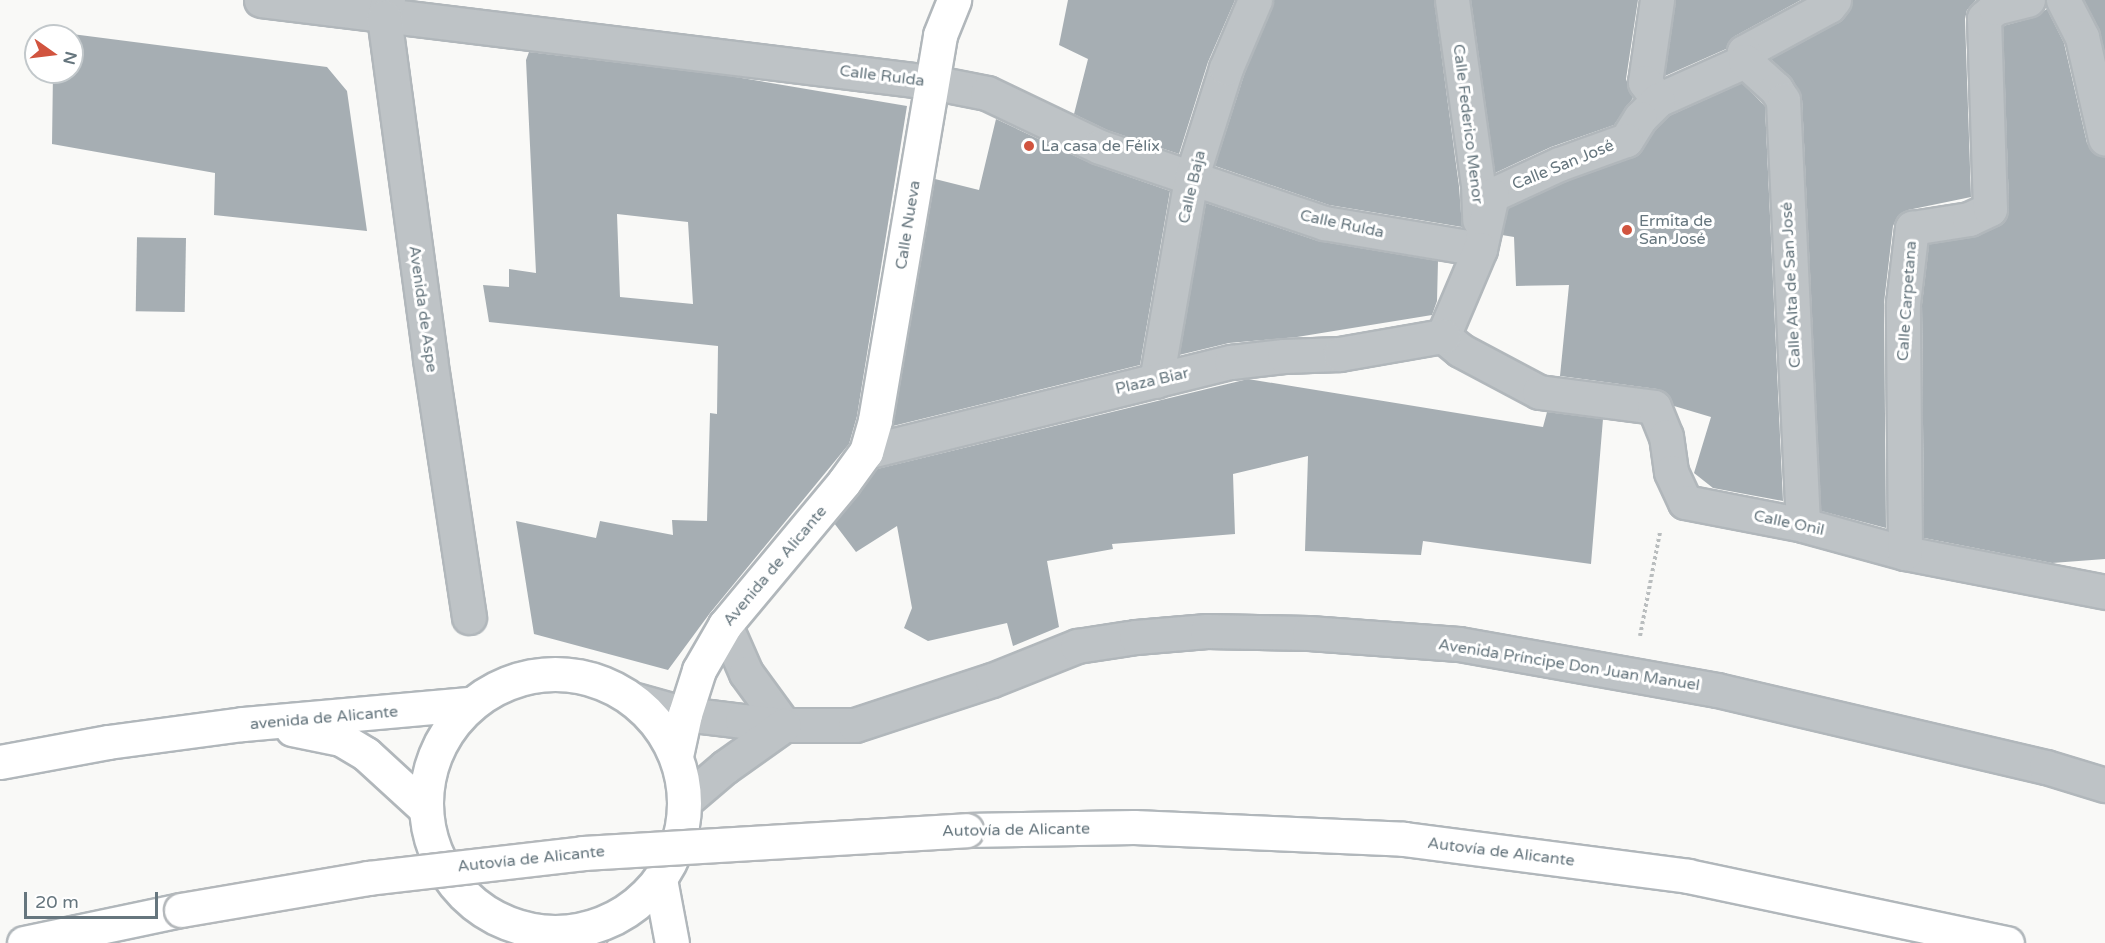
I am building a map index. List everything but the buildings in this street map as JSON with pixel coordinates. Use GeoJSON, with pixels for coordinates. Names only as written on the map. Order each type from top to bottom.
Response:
{"type":"FeatureCollection","features":[{"type":"Feature","properties":{"kind":"main road","name":"Calle Nueva"},"geometry":{"type":"LineString","coordinates":[[866,452],[875,420],[940,34],[954,0]]}},
{"type":"Feature","properties":{"kind":"main road","name":"Avenida de Alicante"},"geometry":{"type":"LineString","coordinates":[[676,756],[685,714],[699,670],[724,625],[844,482],[866,452]]}},
{"type":"Feature","properties":{"kind":"main road"},"geometry":{"type":"LineString","coordinates":[[552,672],[596,679],[636,700],[660,725],[676,756],[682,778],[685,801],[679,842],[660,879],[597,936],[547,933],[510,925],[476,907],[449,880],[432,846],[425,808],[429,769],[444,733],[469,704],[508,680],[552,672]]}},
{"type":"Feature","properties":{"kind":"main road","name":"avenida de Alicante"},"geometry":{"type":"LineString","coordinates":[[243,724],[469,704]]}},
{"type":"Feature","properties":{"kind":"main road"},"geometry":{"type":"LineString","coordinates":[[0,762],[108,742],[243,724]]}},
{"type":"Feature","properties":{"kind":"main road","name":"avenida de Alicante"},"geometry":{"type":"LineString","coordinates":[[243,724],[317,733],[341,739],[366,754],[425,808]]}},
{"type":"Feature","properties":{"kind":"main road","name":"Autovía de Alicante"},"geometry":{"type":"LineString","coordinates":[[24,943],[181,910],[368,878],[583,852],[966,830],[1134,827],[1404,839],[1688,876],[2007,943]]}},
{"type":"Feature","properties":{"kind":"main road"},"geometry":{"type":"LineString","coordinates":[[660,879],[672,943]]}},
{"type":"Feature","properties":{"kind":"street","name":"Calle Rulda"},"geometry":{"type":"LineString","coordinates":[[261,0],[386,8],[931,82],[987,93],[1100,147],[1324,223],[1480,249]]}},
{"type":"Feature","properties":{"kind":"street","name":"Calle Baja"},"geometry":{"type":"LineString","coordinates":[[1156,381],[1191,179],[1226,68],[1255,0]]}},
{"type":"Feature","properties":{"kind":"street","name":"Calle Federico Menor"},"geometry":{"type":"LineString","coordinates":[[1452,0],[1478,184],[1480,249]]}},
{"type":"Feature","properties":{"kind":"street"},"geometry":{"type":"LineString","coordinates":[[1657,0],[1646,82],[1658,100]]}},
{"type":"Feature","properties":{"kind":"street","name":"Calle San José"},"geometry":{"type":"LineString","coordinates":[[1480,249],[1491,195],[1559,164],[1626,140],[1640,118],[1658,100],[1745,61],[1744,52],[1829,6],[1834,0]]}},
{"type":"Feature","properties":{"kind":"street"},"geometry":{"type":"LineString","coordinates":[[1994,4],[2028,0]]}},
{"type":"Feature","properties":{"kind":"street"},"geometry":{"type":"LineString","coordinates":[[2063,0],[2093,35],[2105,138]]}},
{"type":"Feature","properties":{"kind":"street","name":"Calle Carpetana"},"geometry":{"type":"LineString","coordinates":[[1905,553],[1903,303],[1912,228],[1969,219],[1990,209],[1984,18],[1994,4]]}},
{"type":"Feature","properties":{"kind":"street","name":"Avenida de Aspe"},"geometry":{"type":"LineString","coordinates":[[386,8],[427,336],[470,617]]}},
{"type":"Feature","properties":{"kind":"street","name":"Calle Alta de San José"},"geometry":{"type":"LineString","coordinates":[[1745,61],[1776,89],[1783,100],[1803,525]]}},
{"type":"Feature","properties":{"kind":"street"},"geometry":{"type":"LineString","coordinates":[[1443,336],[1480,249]]}},
{"type":"Feature","properties":{"kind":"street","name":"Calle Onil"},"geometry":{"type":"LineString","coordinates":[[1443,336],[1460,350],[1539,392],[1654,407],[1666,436],[1671,472],[1685,502],[1803,525],[1905,553],[2105,592]]}},
{"type":"Feature","properties":{"kind":"street","name":"Plaza Biar"},"geometry":{"type":"LineString","coordinates":[[866,452],[1076,398],[1231,362],[1284,356],[1340,354],[1443,336]]}},
{"type":"Feature","properties":{"kind":"street"},"geometry":{"type":"LineString","coordinates":[[685,801],[708,780],[784,725],[746,673],[724,625]]}},
{"type":"Feature","properties":{"kind":"street","name":"Avenida Príncipe Don Juan Manuel"},"geometry":{"type":"LineString","coordinates":[[636,700],[685,714],[784,725],[855,724],[992,680],[1077,646],[1136,637],[1207,631],[1309,633],[1459,644],[1717,690],[2046,767],[2105,785]]}},
{"type":"Feature","properties":{"kind":"street"},"geometry":{"type":"LineString","coordinates":[[2046,767],[2105,764]]}},
{"type":"Feature","properties":{"kind":"path"},"geometry":{"type":"LineString","coordinates":[[1633,674],[1671,472]]}},
{"type":"Feature","properties":{"kind":"place","name":"La casa de Félix"},"geometry":{"type":"Point","coordinates":[1029,146]}},
{"type":"Feature","properties":{"kind":"place","name":"Ermita de San José"},"geometry":{"type":"Point","coordinates":[1627,230]}}]}
